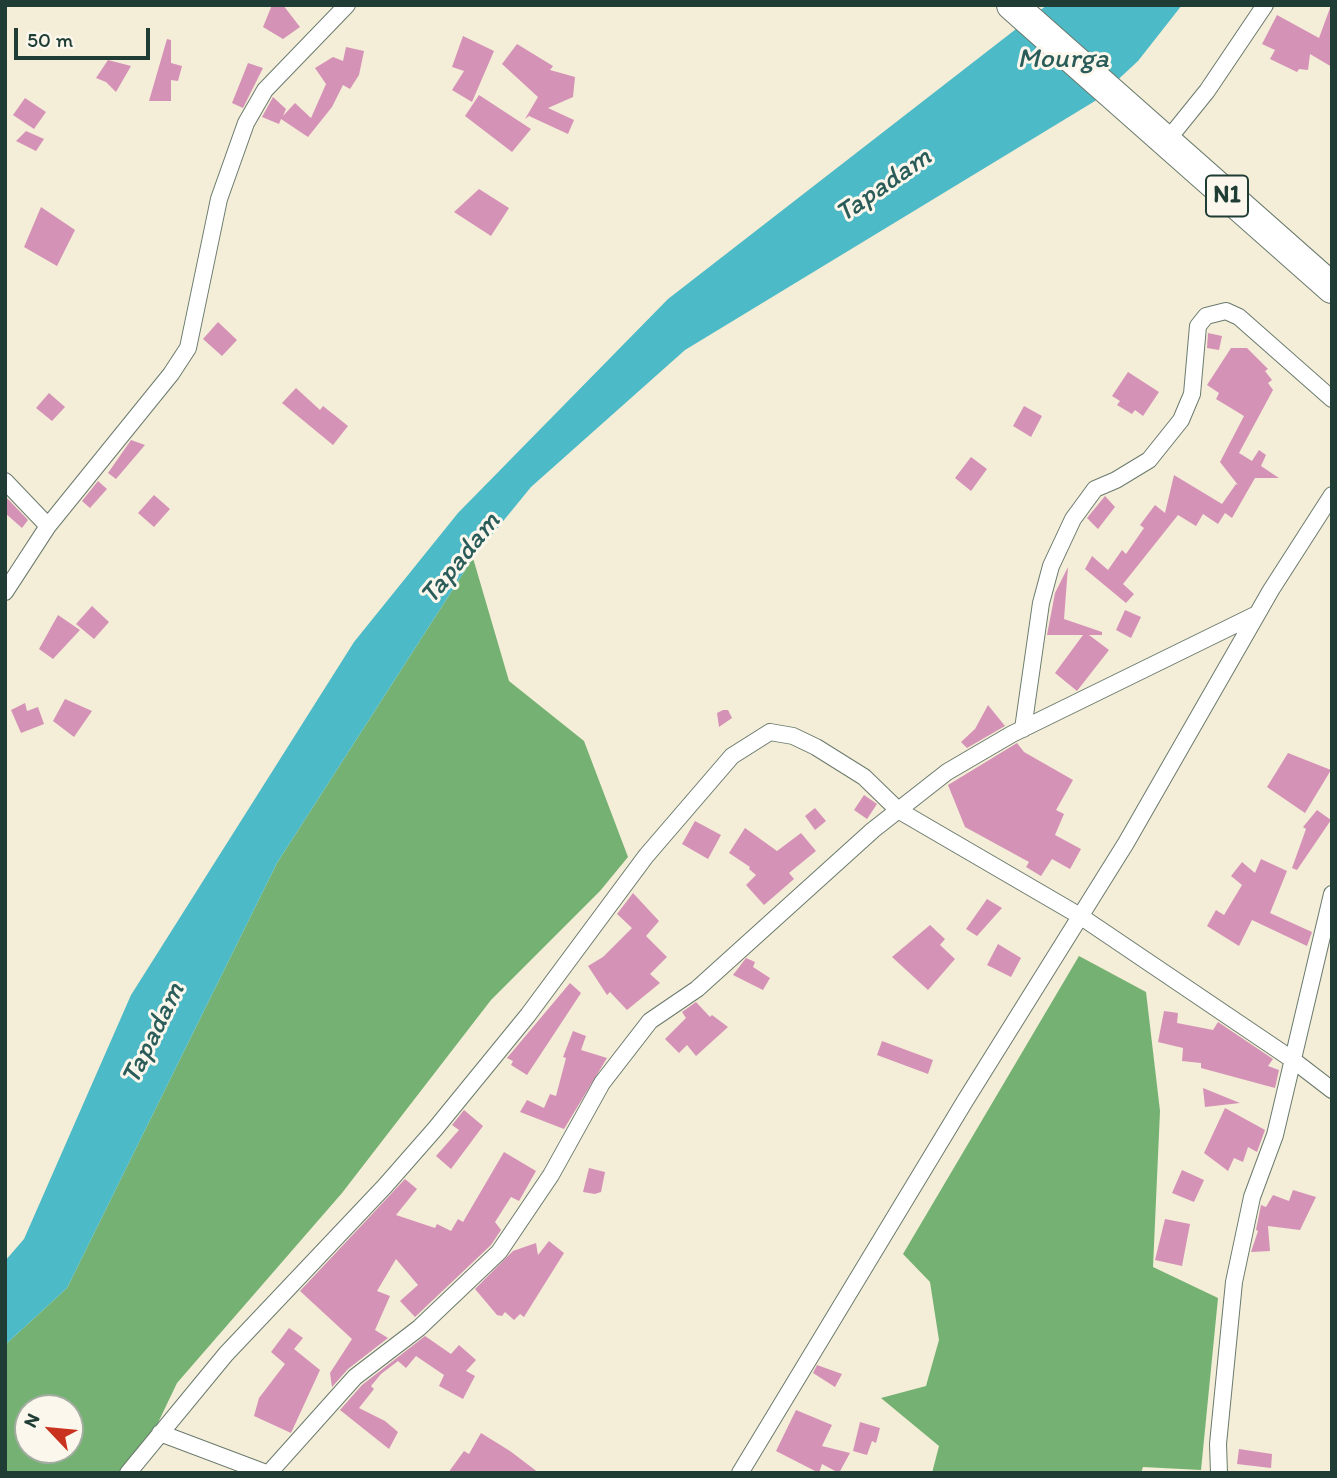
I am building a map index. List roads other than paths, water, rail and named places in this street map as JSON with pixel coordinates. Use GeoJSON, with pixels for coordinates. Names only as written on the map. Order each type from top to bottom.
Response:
{"type":"FeatureCollection","features":[{"type":"Feature","properties":{"kind":"highway","name":"N1"},"geometry":{"type":"LineString","coordinates":[[1014,7],[1332,288]]}},
{"type":"Feature","properties":{"kind":"street"},"geometry":{"type":"LineString","coordinates":[[5,592],[48,526],[171,374],[188,348],[219,199],[246,123],[265,90],[347,5]]}},
{"type":"Feature","properties":{"kind":"street"},"geometry":{"type":"LineString","coordinates":[[1166,142],[1207,91],[1265,5]]}},
{"type":"Feature","properties":{"kind":"street"},"geometry":{"type":"LineString","coordinates":[[1023,729],[1041,603],[1051,566],[1073,519],[1095,489],[1149,460],[1181,421],[1192,394],[1198,326],[1206,316],[1226,311],[1239,317],[1332,399]]}},
{"type":"Feature","properties":{"kind":"street"},"geometry":{"type":"LineString","coordinates":[[5,481],[48,526]]}},
{"type":"Feature","properties":{"kind":"street"},"geometry":{"type":"LineString","coordinates":[[740,1473],[1126,843],[1257,614],[1332,495]]}},
{"type":"Feature","properties":{"kind":"street"},"geometry":{"type":"LineString","coordinates":[[160,1433],[268,1473],[355,1377],[419,1328],[499,1252],[551,1175],[602,1083],[650,1021],[697,989],[760,929],[898,810],[947,772],[1023,729],[1257,614]]}},
{"type":"Feature","properties":{"kind":"street"},"geometry":{"type":"LineString","coordinates":[[128,1473],[226,1354],[386,1186],[435,1129],[528,1014],[646,856],[732,755],[770,732],[793,736],[816,747],[864,778],[898,810],[1080,916],[1293,1060],[1332,1090]]}},
{"type":"Feature","properties":{"kind":"street"},"geometry":{"type":"LineString","coordinates":[[1219,1473],[1223,1389],[1234,1282],[1252,1197],[1275,1135],[1332,894]]}},
{"type":"Feature","properties":{"kind":"water","name":"Mourga"},"geometry":{"type":"Polygon","coordinates":[[[1047,5],[1182,5],[1138,61],[1095,101],[685,350],[531,487],[473,558],[277,863],[67,1288],[5,1345],[5,1261],[24,1239],[131,995],[354,642],[458,513],[668,299],[1047,5]]]}},
{"type":"Feature","properties":{"kind":"water label","name":"Tapadam"},"geometry":{"type":"Point","coordinates":[884,186]}},
{"type":"Feature","properties":{"kind":"water label","name":"Tapadam"},"geometry":{"type":"Point","coordinates":[461,559]}},
{"type":"Feature","properties":{"kind":"water label","name":"Tapadam"},"geometry":{"type":"Point","coordinates":[154,1034]}}]}
